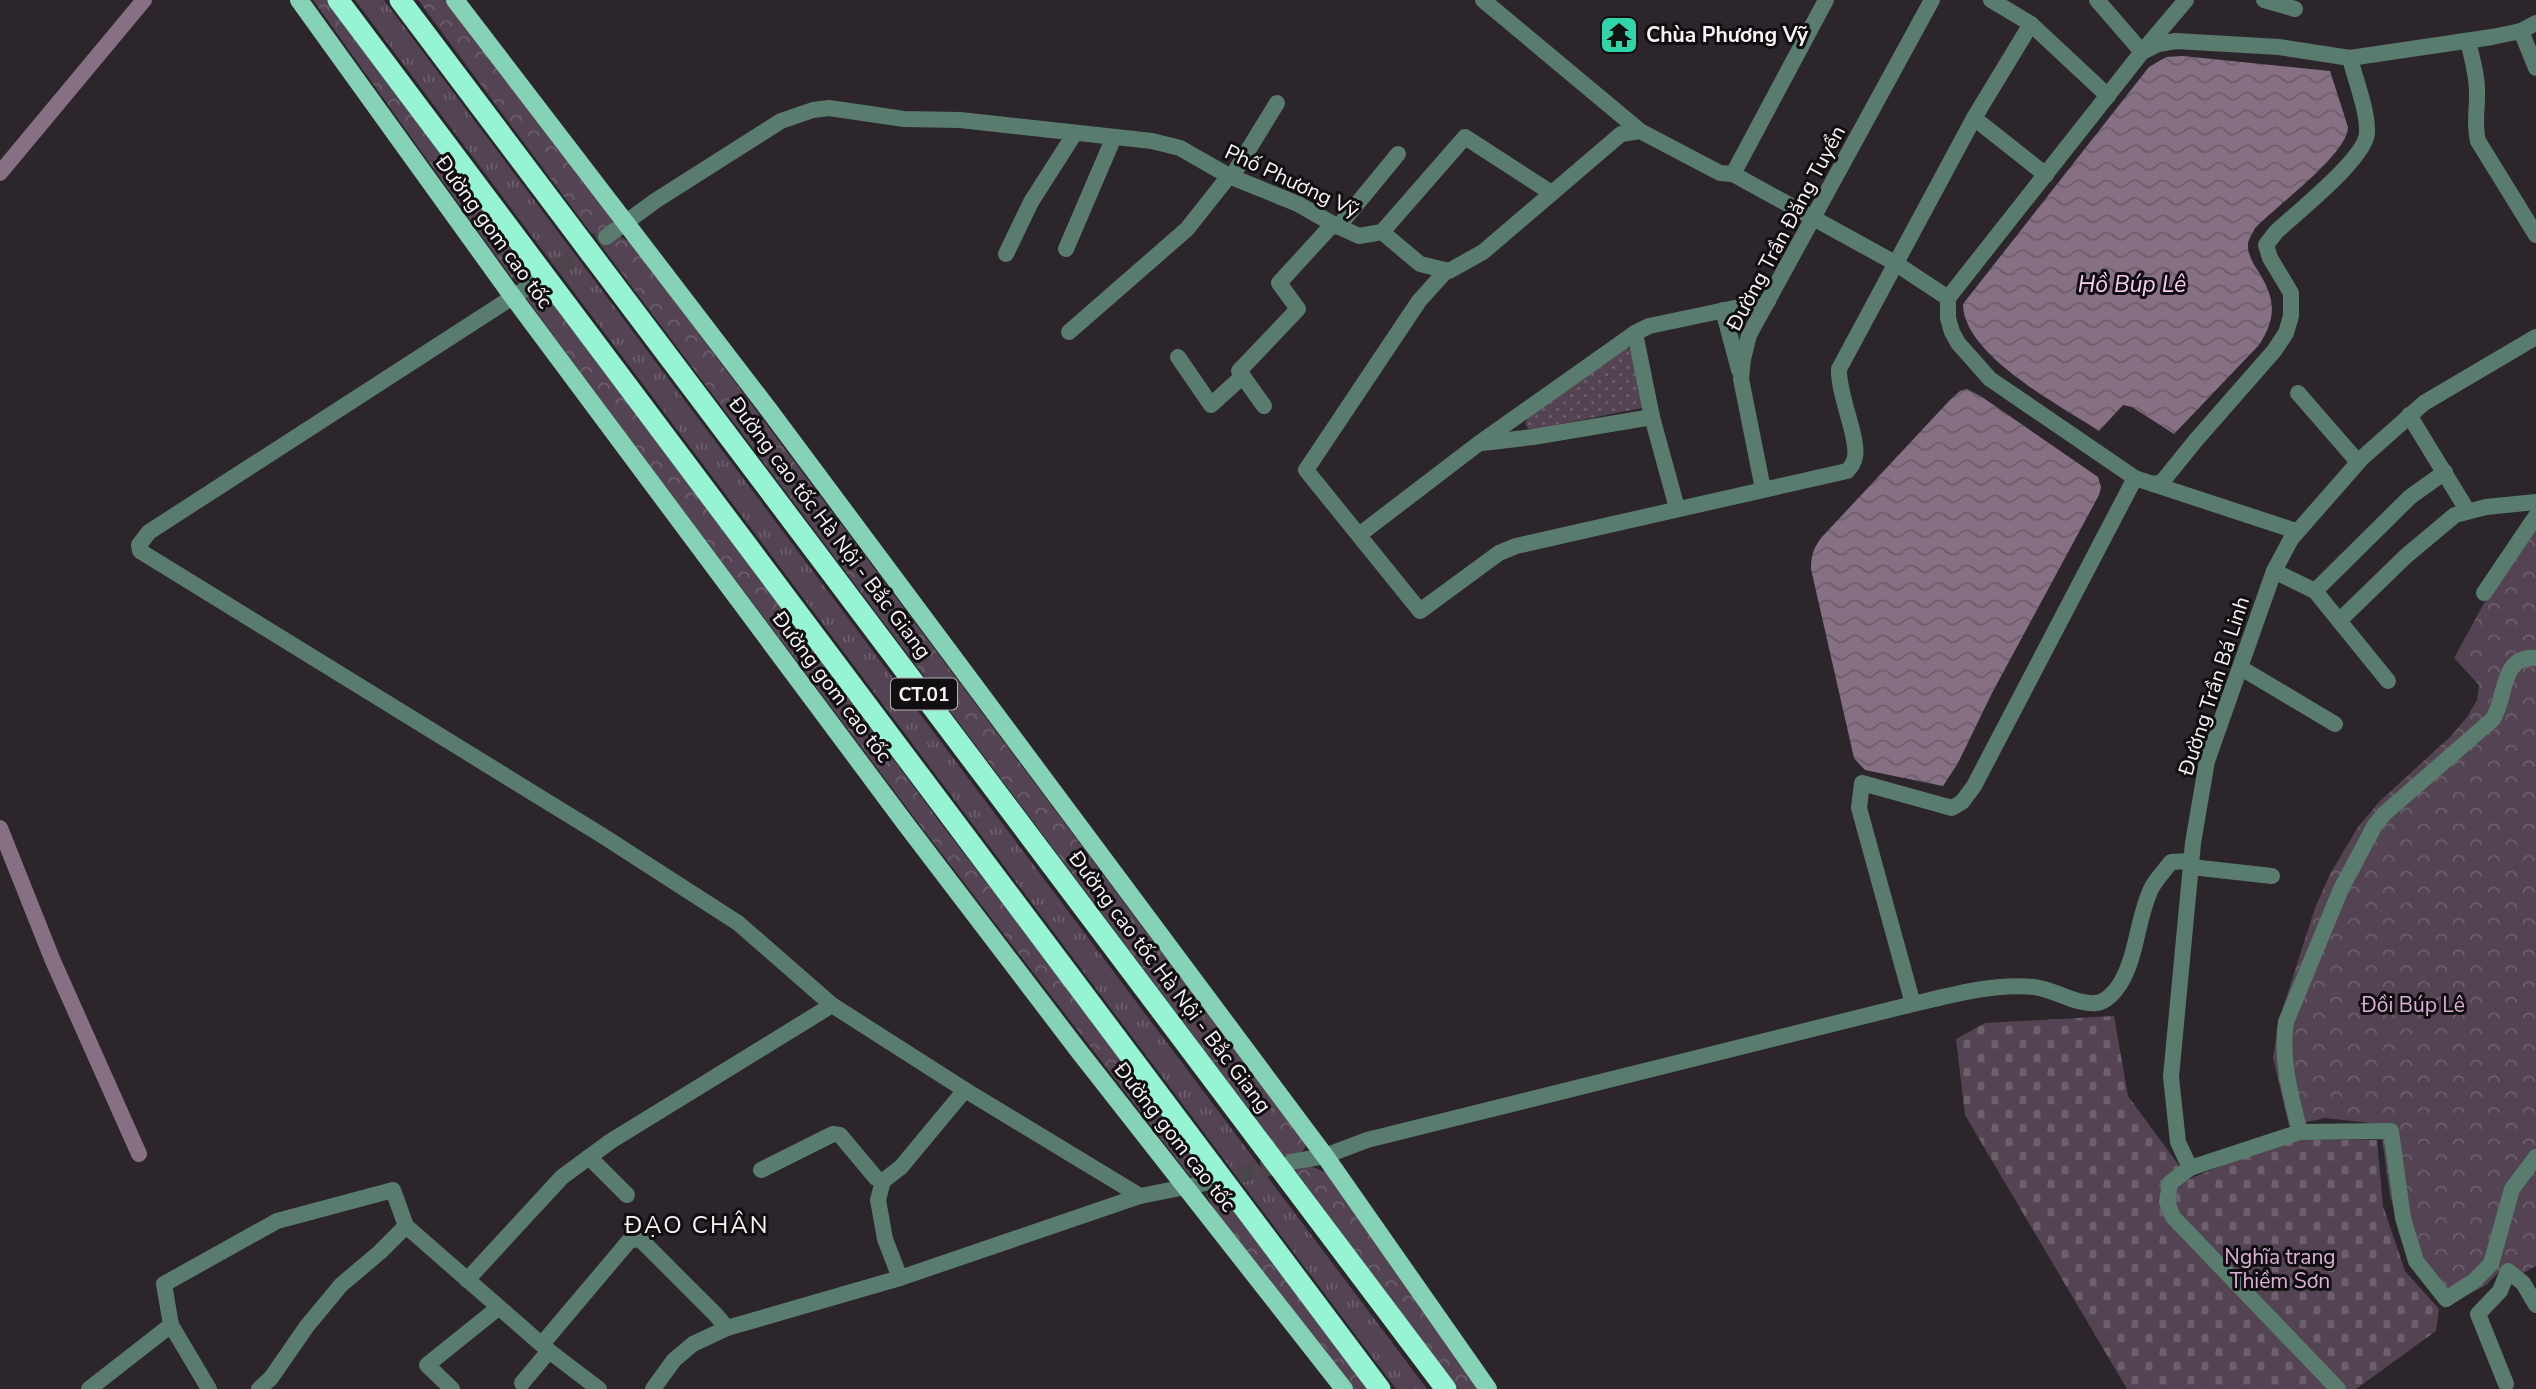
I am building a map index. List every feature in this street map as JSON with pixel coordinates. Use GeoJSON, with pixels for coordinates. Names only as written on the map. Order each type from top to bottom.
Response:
{"type":"FeatureCollection","features":[{"type":"Feature","properties":{"kind":"highway","name":"CT.01"},"geometry":{"type":"LineString","coordinates":[[338,0],[1380,1389]]}},
{"type":"Feature","properties":{"kind":"highway","name":"Đường cao tốc Hà Nội - Bắc Giang"},"geometry":{"type":"LineString","coordinates":[[400,0],[1446,1389]]}},
{"type":"Feature","properties":{"kind":"main road","name":"Đường gom cao tốc"},"geometry":{"type":"LineString","coordinates":[[299,0],[513,298],[954,888],[1344,1389]]}},
{"type":"Feature","properties":{"kind":"main road"},"geometry":{"type":"LineString","coordinates":[[455,0],[777,421],[1325,1156],[1488,1389]]}},
{"type":"Feature","properties":{"kind":"street"},"geometry":{"type":"LineString","coordinates":[[1483,0],[1640,131],[1720,173],[1733,174],[1895,264],[1948,298]]}},
{"type":"Feature","properties":{"kind":"street"},"geometry":{"type":"LineString","coordinates":[[1733,174],[1826,0]]}},
{"type":"Feature","properties":{"kind":"street","name":"Đường Trần Đăng Tuyển"},"geometry":{"type":"LineString","coordinates":[[1763,489],[1741,379],[1749,335],[1931,0]]}},
{"type":"Feature","properties":{"kind":"street"},"geometry":{"type":"LineString","coordinates":[[1991,0],[2031,24],[2108,96]]}},
{"type":"Feature","properties":{"kind":"street"},"geometry":{"type":"LineString","coordinates":[[2097,0],[2142,52]]}},
{"type":"Feature","properties":{"kind":"street"},"geometry":{"type":"LineString","coordinates":[[2186,0],[1948,298],[1948,318],[1958,343],[1990,380],[2135,478],[2296,531]]}},
{"type":"Feature","properties":{"kind":"street"},"geometry":{"type":"LineString","coordinates":[[2264,0],[2295,9]]}},
{"type":"Feature","properties":{"kind":"street"},"geometry":{"type":"LineString","coordinates":[[1640,131],[1621,134],[1483,252],[1454,270],[1446,271],[1419,301],[1306,470],[1420,611],[1499,553],[1516,546],[1847,471],[1853,464],[1856,450],[1840,388],[1839,369],[1974,118],[2031,24]]}},
{"type":"Feature","properties":{"kind":"street"},"geometry":{"type":"LineString","coordinates":[[2142,52],[2158,44],[2176,41],[2279,47],[2350,58],[2468,41],[2529,27],[2536,68]]}},
{"type":"Feature","properties":{"kind":"street"},"geometry":{"type":"LineString","coordinates":[[2468,41],[2476,76],[2474,125],[2478,141],[2536,235]]}},
{"type":"Feature","properties":{"kind":"street"},"geometry":{"type":"LineString","coordinates":[[2153,484],[2165,481],[2196,440],[2274,351],[2286,333],[2291,316],[2291,293],[2270,258],[2266,245],[2276,232],[2352,162],[2364,144],[2367,126],[2350,58]]}},
{"type":"Feature","properties":{"kind":"street"},"geometry":{"type":"LineString","coordinates":[[1069,332],[1187,229],[1230,177],[1277,103]]}},
{"type":"Feature","properties":{"kind":"street","name":"Phố Phương Vỹ"},"geometry":{"type":"LineString","coordinates":[[606,237],[655,201],[781,121],[829,108],[904,119],[960,120],[1114,136],[1180,148],[1230,177],[1298,204],[1359,236],[1381,232],[1420,264],[1446,271]]}},
{"type":"Feature","properties":{"kind":"street"},"geometry":{"type":"LineString","coordinates":[[1974,118],[2046,175]]}},
{"type":"Feature","properties":{"kind":"street"},"geometry":{"type":"LineString","coordinates":[[1006,254],[1031,202],[1075,133]]}},
{"type":"Feature","properties":{"kind":"street"},"geometry":{"type":"LineString","coordinates":[[1066,249],[1114,136]]}},
{"type":"Feature","properties":{"kind":"street"},"geometry":{"type":"LineString","coordinates":[[1381,232],[1465,137],[1550,192]]}},
{"type":"Feature","properties":{"kind":"street"},"geometry":{"type":"LineString","coordinates":[[1264,407],[1240,371],[1298,309],[1279,283],[1336,226],[1398,154]]}},
{"type":"Feature","properties":{"kind":"street"},"geometry":{"type":"LineString","coordinates":[[536,282],[149,531],[139,545],[140,551],[603,836],[738,923],[832,1005],[965,1090],[1140,1196]]}},
{"type":"Feature","properties":{"kind":"street"},"geometry":{"type":"LineString","coordinates":[[1359,536],[1478,443],[1635,333],[1649,326],[1768,301]]}},
{"type":"Feature","properties":{"kind":"street"},"geometry":{"type":"LineString","coordinates":[[1723,310],[1741,379]]}},
{"type":"Feature","properties":{"kind":"street"},"geometry":{"type":"LineString","coordinates":[[1635,333],[1652,417],[1676,508]]}},
{"type":"Feature","properties":{"kind":"street","name":"Đường Trần Bá Linh"},"geometry":{"type":"LineString","coordinates":[[2190,1168],[2178,1142],[2171,1077],[2191,864],[2207,761],[2274,571],[2296,531],[2358,462],[2409,415],[2424,402],[2536,337]]}},
{"type":"Feature","properties":{"kind":"street"},"geometry":{"type":"LineString","coordinates":[[1178,357],[1212,405],[1243,376]]}},
{"type":"Feature","properties":{"kind":"street"},"geometry":{"type":"LineString","coordinates":[[2298,393],[2358,462]]}},
{"type":"Feature","properties":{"kind":"street"},"geometry":{"type":"LineString","coordinates":[[2409,415],[2468,510]]}},
{"type":"Feature","properties":{"kind":"street"},"geometry":{"type":"LineString","coordinates":[[1478,443],[1533,438],[1652,417]]}},
{"type":"Feature","properties":{"kind":"street"},"geometry":{"type":"LineString","coordinates":[[2315,591],[2410,497],[2445,472]]}},
{"type":"Feature","properties":{"kind":"street"},"geometry":{"type":"LineString","coordinates":[[1913,1003],[1859,808],[1862,783],[1952,808],[1962,802],[1974,786],[2135,478]]}},
{"type":"Feature","properties":{"kind":"street"},"geometry":{"type":"LineString","coordinates":[[2340,620],[2429,535],[2455,514],[2536,502]]}},
{"type":"Feature","properties":{"kind":"street"},"geometry":{"type":"LineString","coordinates":[[2484,593],[2536,516]]}},
{"type":"Feature","properties":{"kind":"street"},"geometry":{"type":"LineString","coordinates":[[2274,571],[2315,591],[2388,681]]}},
{"type":"Feature","properties":{"kind":"street"},"geometry":{"type":"LineString","coordinates":[[2300,1132],[2291,1101],[2283,1038],[2286,1022],[2341,889],[2379,819],[2493,719],[2511,667],[2519,660],[2536,658]]}},
{"type":"Feature","properties":{"kind":"street"},"geometry":{"type":"LineString","coordinates":[[2241,668],[2334,724]]}},
{"type":"Feature","properties":{"kind":"street"},"geometry":{"type":"LineString","coordinates":[[1291,1162],[1325,1156],[1367,1140],[1913,1003],[1987,988],[2036,987],[2081,1001],[2097,1003],[2111,996],[2121,982],[2134,950],[2151,889],[2171,862],[2272,876]]}},
{"type":"Feature","properties":{"kind":"street"},"geometry":{"type":"LineString","coordinates":[[467,1280],[562,1177],[611,1141],[832,1005]]}},
{"type":"Feature","properties":{"kind":"street"},"geometry":{"type":"LineString","coordinates":[[900,1278],[885,1239],[878,1200],[883,1181],[901,1167],[965,1090]]}},
{"type":"Feature","properties":{"kind":"street"},"geometry":{"type":"LineString","coordinates":[[2338,1389],[2173,1217],[2167,1202],[2170,1183],[2190,1168],[2300,1132],[2391,1131],[2403,1219],[2416,1261],[2446,1299],[2474,1282],[2490,1264],[2515,1181],[2536,1157]]}},
{"type":"Feature","properties":{"kind":"street"},"geometry":{"type":"LineString","coordinates":[[761,1170],[833,1134],[840,1135],[876,1178],[883,1181]]}},
{"type":"Feature","properties":{"kind":"street"},"geometry":{"type":"LineString","coordinates":[[589,1157],[627,1195]]}},
{"type":"Feature","properties":{"kind":"street"},"geometry":{"type":"LineString","coordinates":[[653,1389],[674,1360],[694,1344],[727,1328],[900,1278],[1140,1196],[1211,1182]]}},
{"type":"Feature","properties":{"kind":"street"},"geometry":{"type":"LineString","coordinates":[[209,1389],[171,1325],[164,1284],[277,1221],[393,1191],[406,1226],[498,1308],[600,1389]]}},
{"type":"Feature","properties":{"kind":"street"},"geometry":{"type":"LineString","coordinates":[[259,1389],[271,1378],[307,1326],[341,1285],[406,1226]]}},
{"type":"Feature","properties":{"kind":"street"},"geometry":{"type":"LineString","coordinates":[[522,1383],[629,1241],[636,1239],[643,1242],[727,1328]]}},
{"type":"Feature","properties":{"kind":"street"},"geometry":{"type":"LineString","coordinates":[[2506,1384],[2478,1314],[2500,1291],[2508,1271],[2523,1283],[2536,1305]]}},
{"type":"Feature","properties":{"kind":"street"},"geometry":{"type":"LineString","coordinates":[[452,1389],[427,1365],[498,1308]]}},
{"type":"Feature","properties":{"kind":"street"},"geometry":{"type":"LineString","coordinates":[[89,1389],[171,1325]]}},
{"type":"Feature","properties":{"kind":"green space"},"geometry":{"type":"Polygon","coordinates":[[[313,0],[330,0],[535,276],[520,284],[511,277],[313,0]]]}},
{"type":"Feature","properties":{"kind":"green space"},"geometry":{"type":"Polygon","coordinates":[[[355,0],[384,0],[1427,1389],[1396,1389],[355,0]]]}},
{"type":"Feature","properties":{"kind":"green space"},"geometry":{"type":"Polygon","coordinates":[[[418,0],[445,0],[604,205],[612,217],[612,224],[598,236],[591,233],[418,0]]]}},
{"type":"Feature","properties":{"kind":"green space"},"geometry":{"type":"Polygon","coordinates":[[[620,236],[631,243],[1155,944],[1303,1136],[1306,1146],[1301,1153],[1283,1155],[602,247],[620,236]]]}},
{"type":"Feature","properties":{"kind":"green space"},"geometry":{"type":"Polygon","coordinates":[[[542,285],[939,821],[1211,1176],[1193,1178],[1188,1174],[919,824],[650,466],[526,298],[525,296],[542,285]]]}},
{"type":"Feature","properties":{"kind":"green space"},"geometry":{"type":"Polygon","coordinates":[[[1626,347],[1631,349],[1644,406],[1642,408],[1528,429],[1525,423],[1529,417],[1626,347]]]}},
{"type":"Feature","properties":{"kind":"green space","name":"Đồi Búp Lê"},"geometry":{"type":"Polygon","coordinates":[[[2536,529],[2536,1266],[2523,1273],[2504,1267],[2486,1285],[2444,1308],[2411,1263],[2390,1196],[2380,1124],[2325,1118],[2289,1126],[2273,1058],[2280,1017],[2315,908],[2330,874],[2358,827],[2379,802],[2451,736],[2467,717],[2477,700],[2479,685],[2454,658],[2488,596],[2536,529]]]}},
{"type":"Feature","properties":{"kind":"green space","name":"Nghĩa trang Thiềm Sơn"},"geometry":{"type":"Polygon","coordinates":[[[2114,1016],[2128,1096],[2189,1179],[2286,1140],[2377,1140],[2383,1206],[2405,1271],[2439,1309],[2436,1331],[2356,1389],[2127,1389],[1965,1115],[1956,1039],[1985,1023],[2114,1016]]]}},
{"type":"Feature","properties":{"kind":"green space"},"geometry":{"type":"Polygon","coordinates":[[[1310,1166],[1328,1173],[1478,1389],[1458,1389],[1295,1170],[1310,1166]]]}},
{"type":"Feature","properties":{"kind":"green space"},"geometry":{"type":"Polygon","coordinates":[[[1218,1185],[1369,1389],[1353,1389],[1213,1208],[1206,1194],[1218,1185]]]}},
{"type":"Feature","properties":{"kind":"water","name":"Hồ Búp Lê"},"geometry":{"type":"Polygon","coordinates":[[[2183,56],[2330,71],[2348,127],[2345,138],[2324,165],[2255,228],[2249,240],[2250,256],[2269,293],[2272,310],[2269,327],[2259,345],[2174,434],[2132,407],[2123,405],[2099,431],[2039,393],[1996,360],[1979,342],[1967,323],[1963,304],[2149,67],[2166,57],[2183,56]]]}},
{"type":"Feature","properties":{"kind":"water"},"geometry":{"type":"Polygon","coordinates":[[[1967,389],[2098,477],[2101,487],[1958,763],[1943,786],[1865,770],[1854,758],[1811,564],[1814,549],[1821,538],[1950,400],[1960,391],[1967,389]]]}},
{"type":"Feature","properties":{"kind":"waterway"},"geometry":{"type":"LineString","coordinates":[[0,173],[144,0]]}},
{"type":"Feature","properties":{"kind":"waterway"},"geometry":{"type":"LineString","coordinates":[[0,828],[53,961],[139,1154]]}},
{"type":"Feature","properties":{"kind":"tunnel"},"geometry":{"type":"LineString","coordinates":[[538,281],[606,237]]}},
{"type":"Feature","properties":{"kind":"tunnel"},"geometry":{"type":"LineString","coordinates":[[1215,1181],[1285,1164]]}},
{"type":"Feature","properties":{"kind":"place","name":"Chùa Phương Vỹ"},"geometry":{"type":"Point","coordinates":[1619,35]}},
{"type":"Feature","properties":{"kind":"district","name":"ĐẠO CHÂN"},"geometry":{"type":"Point","coordinates":[697,1225]}}]}
